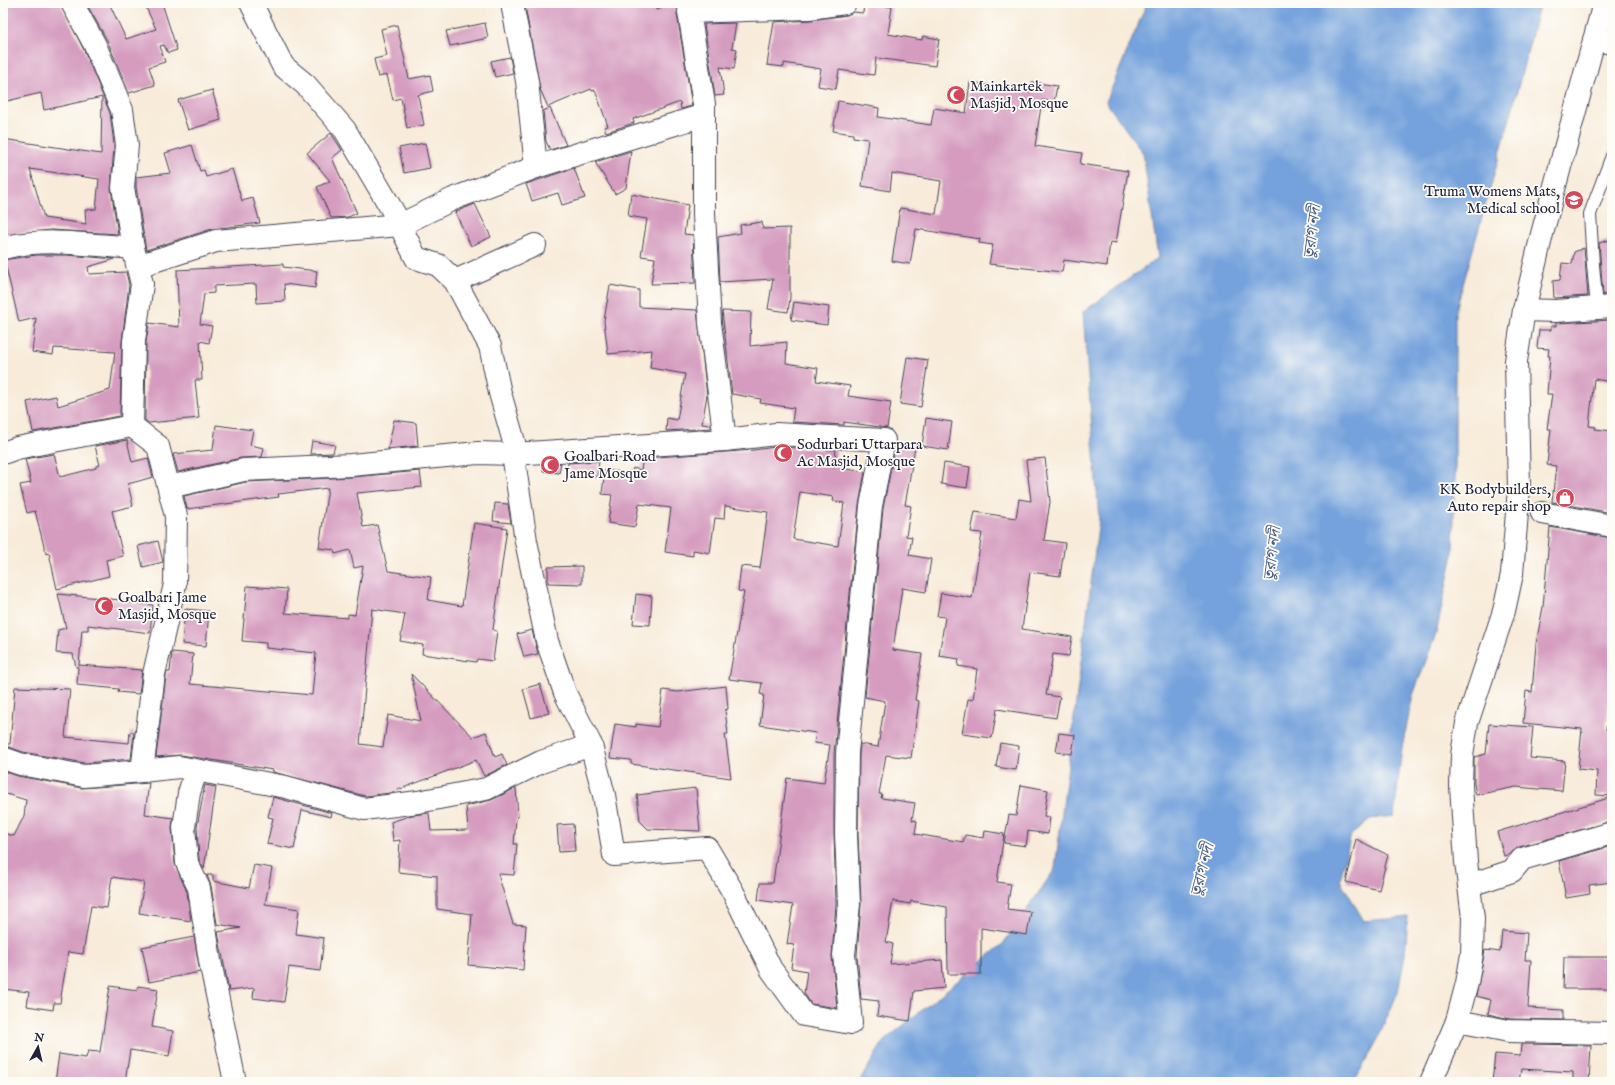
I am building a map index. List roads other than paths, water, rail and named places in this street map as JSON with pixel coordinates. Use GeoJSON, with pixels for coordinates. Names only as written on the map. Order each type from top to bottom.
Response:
{"type":"FeatureCollection","features":[{"type":"Feature","properties":{"kind":"main road"},"geometry":{"type":"LineString","coordinates":[[72,3],[95,45],[122,110],[127,145],[123,187],[135,257],[142,284],[134,341],[132,426]]}},
{"type":"Feature","properties":{"kind":"main road"},"geometry":{"type":"LineString","coordinates":[[169,487],[244,470],[351,465],[478,453],[513,454],[725,440],[776,434],[884,440],[871,506],[847,753],[846,834],[849,904],[844,955],[851,1024],[804,1015],[771,969],[733,892],[707,848],[614,855],[604,795],[591,745],[565,693],[547,641],[526,541],[513,454],[514,442],[500,393],[490,346],[455,281],[438,265],[416,258],[368,166],[345,130],[306,86],[283,66],[251,3]]}},
{"type":"Feature","properties":{"kind":"main road"},"geometry":{"type":"LineString","coordinates":[[725,440],[710,323],[704,214],[704,104],[689,12],[809,8],[844,3]]}},
{"type":"Feature","properties":{"kind":"main road"},"geometry":{"type":"LineString","coordinates":[[1431,1082],[1457,1021],[1467,983],[1472,954],[1473,918],[1461,786],[1462,755],[1467,723],[1502,618],[1512,574],[1519,488],[1516,362],[1524,310],[1544,226],[1603,41],[1604,3]]}},
{"type":"Feature","properties":{"kind":"main road"},"geometry":{"type":"LineString","coordinates":[[516,5],[527,81],[536,167]]}},
{"type":"Feature","properties":{"kind":"main road"},"geometry":{"type":"LineString","coordinates":[[3,248],[17,244],[65,243],[135,257],[216,241],[400,225],[453,199],[536,167],[704,115]]}},
{"type":"Feature","properties":{"kind":"main road"},"geometry":{"type":"LineString","coordinates":[[455,281],[535,245]]}},
{"type":"Feature","properties":{"kind":"main road"},"geometry":{"type":"LineString","coordinates":[[1524,310],[1555,311],[1605,307]]}},
{"type":"Feature","properties":{"kind":"main road"},"geometry":{"type":"LineString","coordinates":[[3,453],[17,448],[132,426],[158,446],[176,516],[175,584],[154,674],[142,771]]}},
{"type":"Feature","properties":{"kind":"main road"},"geometry":{"type":"LineString","coordinates":[[1542,513],[1612,526]]}},
{"type":"Feature","properties":{"kind":"main road"},"geometry":{"type":"LineString","coordinates":[[3,758],[20,764],[84,776],[179,767],[286,787],[364,810],[418,802],[486,789],[541,762],[591,745]]}},
{"type":"Feature","properties":{"kind":"main road"},"geometry":{"type":"LineString","coordinates":[[196,770],[188,793],[184,827],[186,863],[199,888],[210,961],[235,1082]]}},
{"type":"Feature","properties":{"kind":"main road"},"geometry":{"type":"LineString","coordinates":[[1470,885],[1512,871],[1522,859],[1612,833]]}},
{"type":"Feature","properties":{"kind":"main road"},"geometry":{"type":"LineString","coordinates":[[1457,1021],[1509,1031],[1612,1033]]}},
{"type":"Feature","properties":{"kind":"lane"},"geometry":{"type":"LineString","coordinates":[[1605,307],[1592,265],[1590,214],[1612,156]]}},
{"type":"Feature","properties":{"kind":"water","name":"তুরাগ নদী"},"geometry":{"type":"Polygon","coordinates":[[[1147,3],[1540,3],[1510,118],[1455,313],[1455,475],[1453,554],[1436,634],[1413,695],[1402,748],[1394,816],[1370,819],[1351,835],[1340,880],[1364,921],[1408,917],[1405,955],[1398,992],[1378,1039],[1354,1082],[859,1082],[884,1041],[1003,944],[1055,869],[1099,519],[1083,312],[1158,258],[1143,153],[1106,102],[1147,3]]]}},
{"type":"Feature","properties":{"kind":"place","name":"Mainkartek Masjid, Mosque"},"geometry":{"type":"Point","coordinates":[956,95]}},
{"type":"Feature","properties":{"kind":"place","name":"Truma Womens Mats, Medical school"},"geometry":{"type":"Point","coordinates":[1574,200]}},
{"type":"Feature","properties":{"kind":"place","name":"Sodurbari Uttarpara Ac Masjid, Mosque"},"geometry":{"type":"Point","coordinates":[783,453]}},
{"type":"Feature","properties":{"kind":"place","name":"Goalbari Road Jame Mosque"},"geometry":{"type":"Point","coordinates":[550,465]}},
{"type":"Feature","properties":{"kind":"place","name":"KK Bodybuilders, Auto repair shop"},"geometry":{"type":"Point","coordinates":[1565,498]}},
{"type":"Feature","properties":{"kind":"place","name":"Goalbari Jame Masjid, Mosque"},"geometry":{"type":"Point","coordinates":[104,606]}}]}
